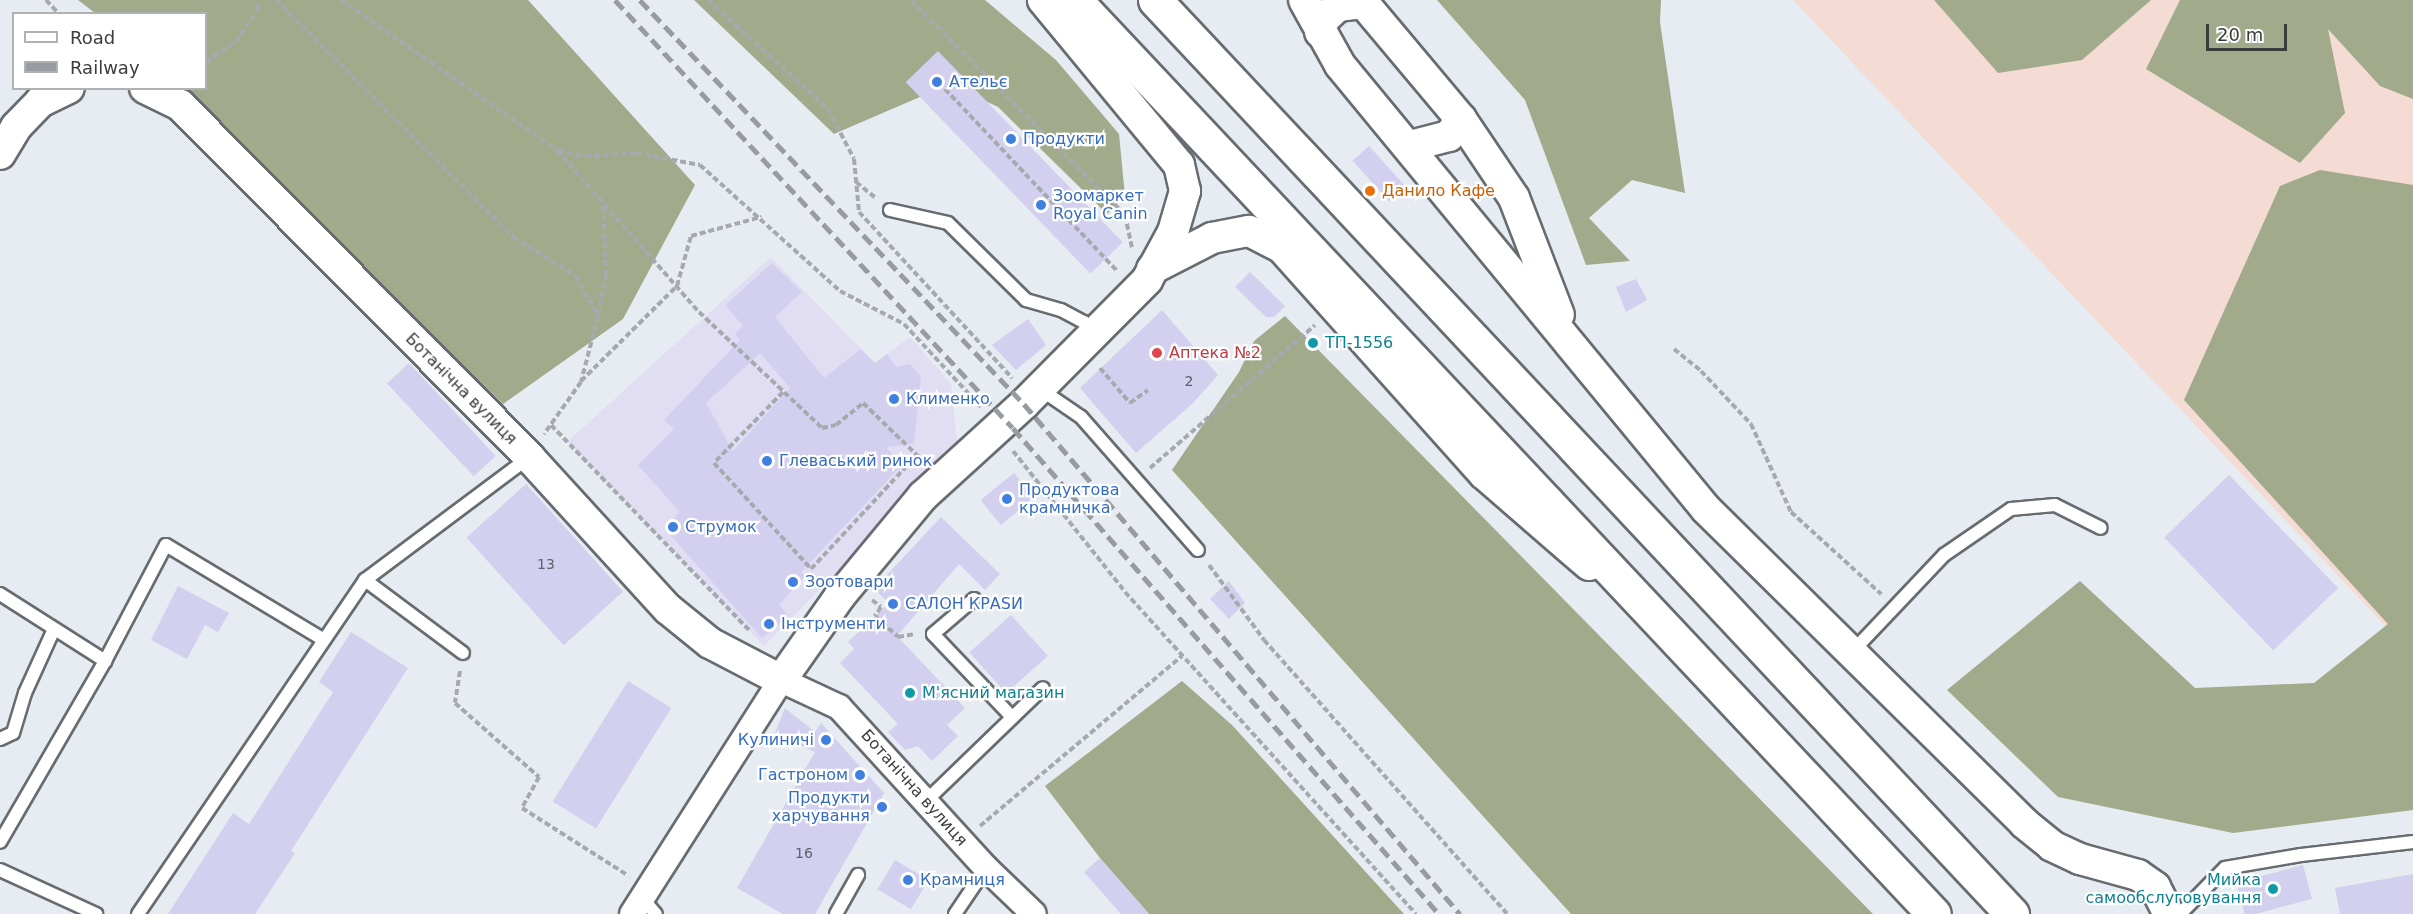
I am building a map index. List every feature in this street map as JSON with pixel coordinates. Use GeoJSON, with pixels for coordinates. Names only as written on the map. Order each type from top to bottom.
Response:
{"type":"FeatureCollection","features":[{"type":"Feature","properties":{"kind":"highway"},"geometry":{"type":"LineString","coordinates":[[1075,0],[1934,914]]}},
{"type":"Feature","properties":{"kind":"highway"},"geometry":{"type":"LineString","coordinates":[[1155,0],[2012,914]]}},
{"type":"Feature","properties":{"kind":"street"},"geometry":{"type":"LineString","coordinates":[[643,909],[782,680],[840,596],[923,496],[1035,393],[1092,346],[1173,232],[1185,191],[1179,165],[1043,0]]}},
{"type":"Feature","properties":{"kind":"street"},"geometry":{"type":"LineString","coordinates":[[1304,0],[1340,65],[1410,146],[1706,509],[2052,846],[2138,875],[2155,887],[2169,914]]}},
{"type":"Feature","properties":{"kind":"street"},"geometry":{"type":"LineString","coordinates":[[1320,32],[1324,19],[1338,6],[1363,2],[1461,119],[1514,198],[1567,337]]}},
{"type":"Feature","properties":{"kind":"street"},"geometry":{"type":"LineString","coordinates":[[0,154],[12,125],[40,102],[63,90]]}},
{"type":"Feature","properties":{"kind":"street","name":"Ботанічна вулиця"},"geometry":{"type":"LineString","coordinates":[[149,90],[180,105],[529,457],[668,609],[710,643],[839,707],[927,800],[986,868],[1034,914]]}},
{"type":"Feature","properties":{"kind":"street"},"geometry":{"type":"LineString","coordinates":[[1410,146],[1449,136],[1461,119]]}},
{"type":"Feature","properties":{"kind":"street"},"geometry":{"type":"LineString","coordinates":[[1144,271],[1212,238],[1249,231],[1281,247],[1484,474],[1667,632]]}},
{"type":"Feature","properties":{"kind":"street"},"geometry":{"type":"LineString","coordinates":[[1960,858],[2005,888],[2031,914]]}},
{"type":"Feature","properties":{"kind":"lane"},"geometry":{"type":"LineString","coordinates":[[890,210],[948,223],[1026,300],[1076,318],[1092,346]]}},
{"type":"Feature","properties":{"kind":"lane"},"geometry":{"type":"LineString","coordinates":[[1035,393],[1081,417],[1198,550]]}},
{"type":"Feature","properties":{"kind":"lane"},"geometry":{"type":"LineString","coordinates":[[138,914],[365,580],[529,457]]}},
{"type":"Feature","properties":{"kind":"lane"},"geometry":{"type":"LineString","coordinates":[[1852,653],[1944,555],[2011,509],[2055,505],[2101,528]]}},
{"type":"Feature","properties":{"kind":"lane"},"geometry":{"type":"LineString","coordinates":[[1,838],[105,661],[166,545],[324,640]]}},
{"type":"Feature","properties":{"kind":"lane"},"geometry":{"type":"LineString","coordinates":[[365,580],[463,653]]}},
{"type":"Feature","properties":{"kind":"lane"},"geometry":{"type":"LineString","coordinates":[[0,594],[105,661]]}},
{"type":"Feature","properties":{"kind":"lane"},"geometry":{"type":"LineString","coordinates":[[974,599],[933,634],[1012,717]]}},
{"type":"Feature","properties":{"kind":"lane"},"geometry":{"type":"LineString","coordinates":[[0,739],[13,733],[25,693],[54,628]]}},
{"type":"Feature","properties":{"kind":"lane"},"geometry":{"type":"LineString","coordinates":[[927,800],[1043,688]]}},
{"type":"Feature","properties":{"kind":"lane"},"geometry":{"type":"LineString","coordinates":[[2180,914],[2225,868],[2413,842]]}},
{"type":"Feature","properties":{"kind":"lane"},"geometry":{"type":"LineString","coordinates":[[955,914],[986,868]]}},
{"type":"Feature","properties":{"kind":"lane"},"geometry":{"type":"LineString","coordinates":[[0,870],[96,914]]}},
{"type":"Feature","properties":{"kind":"lane"},"geometry":{"type":"LineString","coordinates":[[836,914],[858,875]]}},
{"type":"Feature","properties":{"kind":"path"},"geometry":{"type":"LineString","coordinates":[[46,0],[56,12]]}},
{"type":"Feature","properties":{"kind":"path"},"geometry":{"type":"LineString","coordinates":[[207,61],[236,42],[258,9],[255,0]]}},
{"type":"Feature","properties":{"kind":"path"},"geometry":{"type":"LineString","coordinates":[[276,0],[513,237],[576,276],[598,316]]}},
{"type":"Feature","properties":{"kind":"path"},"geometry":{"type":"LineString","coordinates":[[341,0],[557,150],[699,312],[822,428],[836,425],[863,403],[929,467]]}},
{"type":"Feature","properties":{"kind":"path"},"geometry":{"type":"LineString","coordinates":[[708,0],[828,109],[854,159],[859,212],[1035,393]]}},
{"type":"Feature","properties":{"kind":"path"},"geometry":{"type":"LineString","coordinates":[[911,0],[1125,215],[1144,271],[1122,278],[1090,238],[945,89]]}},
{"type":"Feature","properties":{"kind":"path"},"geometry":{"type":"LineString","coordinates":[[557,150],[585,156],[636,153],[700,165],[761,217],[840,291],[904,324],[989,416]]}},
{"type":"Feature","properties":{"kind":"path"},"geometry":{"type":"LineString","coordinates":[[856,182],[890,210]]}},
{"type":"Feature","properties":{"kind":"path"},"geometry":{"type":"LineString","coordinates":[[581,382],[606,274],[603,203]]}},
{"type":"Feature","properties":{"kind":"path"},"geometry":{"type":"LineString","coordinates":[[529,457],[581,382],[677,286],[691,236],[761,217]]}},
{"type":"Feature","properties":{"kind":"path"},"geometry":{"type":"LineString","coordinates":[[1308,316],[1323,333]]}},
{"type":"Feature","properties":{"kind":"path"},"geometry":{"type":"LineString","coordinates":[[1136,480],[1316,324]]}},
{"type":"Feature","properties":{"kind":"path"},"geometry":{"type":"LineString","coordinates":[[1092,346],[1131,403],[1148,390]]}},
{"type":"Feature","properties":{"kind":"path"},"geometry":{"type":"LineString","coordinates":[[1674,349],[1701,371],[1752,424],[1791,512],[1894,606]]}},
{"type":"Feature","properties":{"kind":"path"},"geometry":{"type":"LineString","coordinates":[[783,392],[714,463],[811,569],[917,455]]}},
{"type":"Feature","properties":{"kind":"path"},"geometry":{"type":"LineString","coordinates":[[551,425],[756,637]]}},
{"type":"Feature","properties":{"kind":"path"},"geometry":{"type":"LineString","coordinates":[[1007,445],[1125,592],[1416,914]]}},
{"type":"Feature","properties":{"kind":"path"},"geometry":{"type":"LineString","coordinates":[[1198,550],[1264,640],[1507,914]]}},
{"type":"Feature","properties":{"kind":"path"},"geometry":{"type":"LineString","coordinates":[[862,593],[881,607],[875,616],[898,637],[912,636],[918,630]]}},
{"type":"Feature","properties":{"kind":"path"},"geometry":{"type":"LineString","coordinates":[[463,653],[455,703],[538,777],[522,808],[625,873],[643,909]]}},
{"type":"Feature","properties":{"kind":"path"},"geometry":{"type":"LineString","coordinates":[[958,837],[975,830],[1182,656]]}},
{"type":"Feature","properties":{"kind":"shaded area"},"geometry":{"type":"Polygon","coordinates":[[[1793,0],[2413,0],[2413,655],[1793,0]]]}},
{"type":"Feature","properties":{"kind":"shaded area","name":"Глеваський ринок"},"geometry":{"type":"Polygon","coordinates":[[[771,257],[875,363],[910,337],[951,384],[958,450],[764,646],[567,442],[771,257]]]}},
{"type":"Feature","properties":{"kind":"green space"},"geometry":{"type":"Polygon","coordinates":[[[78,0],[528,0],[695,185],[623,319],[503,404],[182,90],[207,90],[207,12],[94,12],[78,0]]]}},
{"type":"Feature","properties":{"kind":"green space"},"geometry":{"type":"Polygon","coordinates":[[[694,0],[985,0],[1056,60],[1119,134],[1125,196],[1107,214],[998,107],[950,84],[834,134],[694,0]]]}},
{"type":"Feature","properties":{"kind":"green space"},"geometry":{"type":"Polygon","coordinates":[[[1437,0],[1661,0],[1660,22],[1685,193],[1632,180],[1589,218],[1630,261],[1586,265],[1525,100],[1437,0]]]}},
{"type":"Feature","properties":{"kind":"green space"},"geometry":{"type":"Polygon","coordinates":[[[1934,0],[2151,0],[2082,60],[1998,73],[1934,0]]]}},
{"type":"Feature","properties":{"kind":"green space"},"geometry":{"type":"Polygon","coordinates":[[[2180,0],[2413,0],[2413,99],[2380,86],[2328,29],[2345,113],[2300,163],[2146,69],[2180,0]]]}},
{"type":"Feature","properties":{"kind":"green space"},"geometry":{"type":"Polygon","coordinates":[[[2320,170],[2413,185],[2413,810],[2233,833],[2058,797],[1947,690],[2080,581],[2195,688],[2314,683],[2388,624],[2184,400],[2280,186],[2320,170]]]}},
{"type":"Feature","properties":{"kind":"green space"},"geometry":{"type":"Polygon","coordinates":[[[1285,316],[1873,914],[1571,914],[1172,470],[1239,372],[1254,341],[1285,316]]]}},
{"type":"Feature","properties":{"kind":"green space"},"geometry":{"type":"Polygon","coordinates":[[[1182,681],[1232,725],[1404,914],[1149,914],[1100,858],[1045,786],[1182,681]]]}},
{"type":"Feature","properties":{"kind":"building"},"geometry":{"type":"Polygon","coordinates":[[[938,51],[1123,242],[1090,274],[906,82],[938,51]]]}},
{"type":"Feature","properties":{"kind":"building"},"geometry":{"type":"Polygon","coordinates":[[[1369,146],[1406,187],[1389,202],[1353,161],[1369,146]]]}},
{"type":"Feature","properties":{"kind":"building","name":"Глеваський ринок"},"geometry":{"type":"Polygon","coordinates":[[[772,263],[802,292],[775,317],[824,378],[861,349],[875,363],[887,354],[896,367],[910,364],[921,377],[914,444],[886,447],[902,465],[801,572],[805,576],[779,605],[788,615],[762,638],[665,529],[680,512],[638,465],[674,429],[664,420],[740,340],[735,334],[743,326],[725,305],[772,263]],[[760,353],[706,403],[733,451],[790,388],[760,353]]]}},
{"type":"Feature","properties":{"kind":"building"},"geometry":{"type":"Polygon","coordinates":[[[1250,272],[1285,306],[1274,317],[1266,317],[1235,287],[1250,272]]]}},
{"type":"Feature","properties":{"kind":"building"},"geometry":{"type":"Polygon","coordinates":[[[1636,279],[1647,300],[1626,312],[1616,287],[1636,279]]]}},
{"type":"Feature","properties":{"kind":"building"},"geometry":{"type":"Polygon","coordinates":[[[1162,310],[1218,375],[1192,404],[1136,453],[1080,388],[1162,310]]]}},
{"type":"Feature","properties":{"kind":"building"},"geometry":{"type":"Polygon","coordinates":[[[1028,319],[1046,345],[1016,370],[992,345],[1028,319]]]}},
{"type":"Feature","properties":{"kind":"building"},"geometry":{"type":"Polygon","coordinates":[[[409,363],[496,456],[474,476],[387,383],[409,363]]]}},
{"type":"Feature","properties":{"kind":"building","name":"Продуктова крамничка"},"geometry":{"type":"Polygon","coordinates":[[[1014,473],[1034,498],[1001,525],[981,500],[1014,473]]]}},
{"type":"Feature","properties":{"kind":"building"},"geometry":{"type":"Polygon","coordinates":[[[2229,475],[2338,588],[2273,650],[2164,538],[2229,475]]]}},
{"type":"Feature","properties":{"kind":"building"},"geometry":{"type":"Polygon","coordinates":[[[526,484],[623,592],[564,645],[467,538],[526,484]]]}},
{"type":"Feature","properties":{"kind":"building"},"geometry":{"type":"Polygon","coordinates":[[[941,517],[1000,574],[985,590],[959,564],[897,636],[965,708],[947,725],[958,736],[932,761],[918,746],[905,750],[888,732],[898,724],[840,663],[854,649],[848,642],[889,603],[874,589],[941,517]]]}},
{"type":"Feature","properties":{"kind":"building"},"geometry":{"type":"Polygon","coordinates":[[[1229,581],[1245,603],[1229,619],[1210,599],[1229,581]]]}},
{"type":"Feature","properties":{"kind":"building"},"geometry":{"type":"Polygon","coordinates":[[[178,586],[229,613],[218,632],[205,625],[187,659],[151,640],[178,586]]]}},
{"type":"Feature","properties":{"kind":"building"},"geometry":{"type":"Polygon","coordinates":[[[1011,615],[1048,656],[1006,693],[969,652],[1011,615]]]}},
{"type":"Feature","properties":{"kind":"building"},"geometry":{"type":"Polygon","coordinates":[[[351,632],[408,668],[291,851],[295,853],[255,914],[168,914],[233,813],[249,824],[333,692],[319,682],[351,632]]]}},
{"type":"Feature","properties":{"kind":"building"},"geometry":{"type":"Polygon","coordinates":[[[628,681],[671,708],[596,828],[553,801],[628,681]]]}},
{"type":"Feature","properties":{"kind":"building"},"geometry":{"type":"Polygon","coordinates":[[[785,708],[815,732],[821,723],[884,793],[815,914],[783,914],[737,888],[815,752],[775,733],[785,708]]]}},
{"type":"Feature","properties":{"kind":"building"},"geometry":{"type":"Polygon","coordinates":[[[1100,858],[1149,914],[1121,914],[1084,872],[1100,858]]]}},
{"type":"Feature","properties":{"kind":"building"},"geometry":{"type":"Polygon","coordinates":[[[895,860],[928,880],[911,909],[877,889],[895,860]]]}},
{"type":"Feature","properties":{"kind":"building","name":"Мийка самообслуговування"},"geometry":{"type":"Polygon","coordinates":[[[2303,865],[2312,899],[2255,914],[2245,914],[2236,883],[2303,865]]]}},
{"type":"Feature","properties":{"kind":"building"},"geometry":{"type":"Polygon","coordinates":[[[2413,874],[2413,914],[2340,914],[2335,888],[2413,874]]]}},
{"type":"Feature","properties":{"kind":"railway"},"geometry":{"type":"LineString","coordinates":[[615,0],[1013,428],[1439,914]]}},
{"type":"Feature","properties":{"kind":"railway"},"geometry":{"type":"LineString","coordinates":[[640,0],[1024,404],[1460,914]]}},
{"type":"Feature","properties":{"kind":"place","name":"Ательє"},"geometry":{"type":"Point","coordinates":[937,82]}},
{"type":"Feature","properties":{"kind":"place","name":"Продукти"},"geometry":{"type":"Point","coordinates":[1011,139]}},
{"type":"Feature","properties":{"kind":"place","name":"Данило Кафе"},"geometry":{"type":"Point","coordinates":[1370,191]}},
{"type":"Feature","properties":{"kind":"place","name":"Зоомаркет Royal Canin"},"geometry":{"type":"Point","coordinates":[1041,205]}},
{"type":"Feature","properties":{"kind":"place","name":"ТП-1556"},"geometry":{"type":"Point","coordinates":[1313,343]}},
{"type":"Feature","properties":{"kind":"place","name":"Аптека №2"},"geometry":{"type":"Point","coordinates":[1157,353]}},
{"type":"Feature","properties":{"kind":"place","name":"Клименко"},"geometry":{"type":"Point","coordinates":[894,399]}},
{"type":"Feature","properties":{"kind":"place","name":"Глеваський ринок"},"geometry":{"type":"Point","coordinates":[767,461]}},
{"type":"Feature","properties":{"kind":"place","name":"Продуктова крамничка"},"geometry":{"type":"Point","coordinates":[1007,499]}},
{"type":"Feature","properties":{"kind":"place","name":"Струмок"},"geometry":{"type":"Point","coordinates":[673,527]}},
{"type":"Feature","properties":{"kind":"place","name":"Зоотовари"},"geometry":{"type":"Point","coordinates":[793,582]}},
{"type":"Feature","properties":{"kind":"place","name":"САЛОН КРАSИ"},"geometry":{"type":"Point","coordinates":[893,604]}},
{"type":"Feature","properties":{"kind":"place","name":"Інструменти"},"geometry":{"type":"Point","coordinates":[769,624]}},
{"type":"Feature","properties":{"kind":"place","name":"М'ясний магазин"},"geometry":{"type":"Point","coordinates":[910,693]}},
{"type":"Feature","properties":{"kind":"place","name":"Кулиничі"},"geometry":{"type":"Point","coordinates":[826,740]}},
{"type":"Feature","properties":{"kind":"place","name":"Гастроном"},"geometry":{"type":"Point","coordinates":[860,775]}},
{"type":"Feature","properties":{"kind":"place","name":"Продукти харчування"},"geometry":{"type":"Point","coordinates":[882,807]}},
{"type":"Feature","properties":{"kind":"place","name":"Крамниця"},"geometry":{"type":"Point","coordinates":[908,880]}},
{"type":"Feature","properties":{"kind":"place","name":"Мийка самообслуговування"},"geometry":{"type":"Point","coordinates":[2273,889]}}]}
